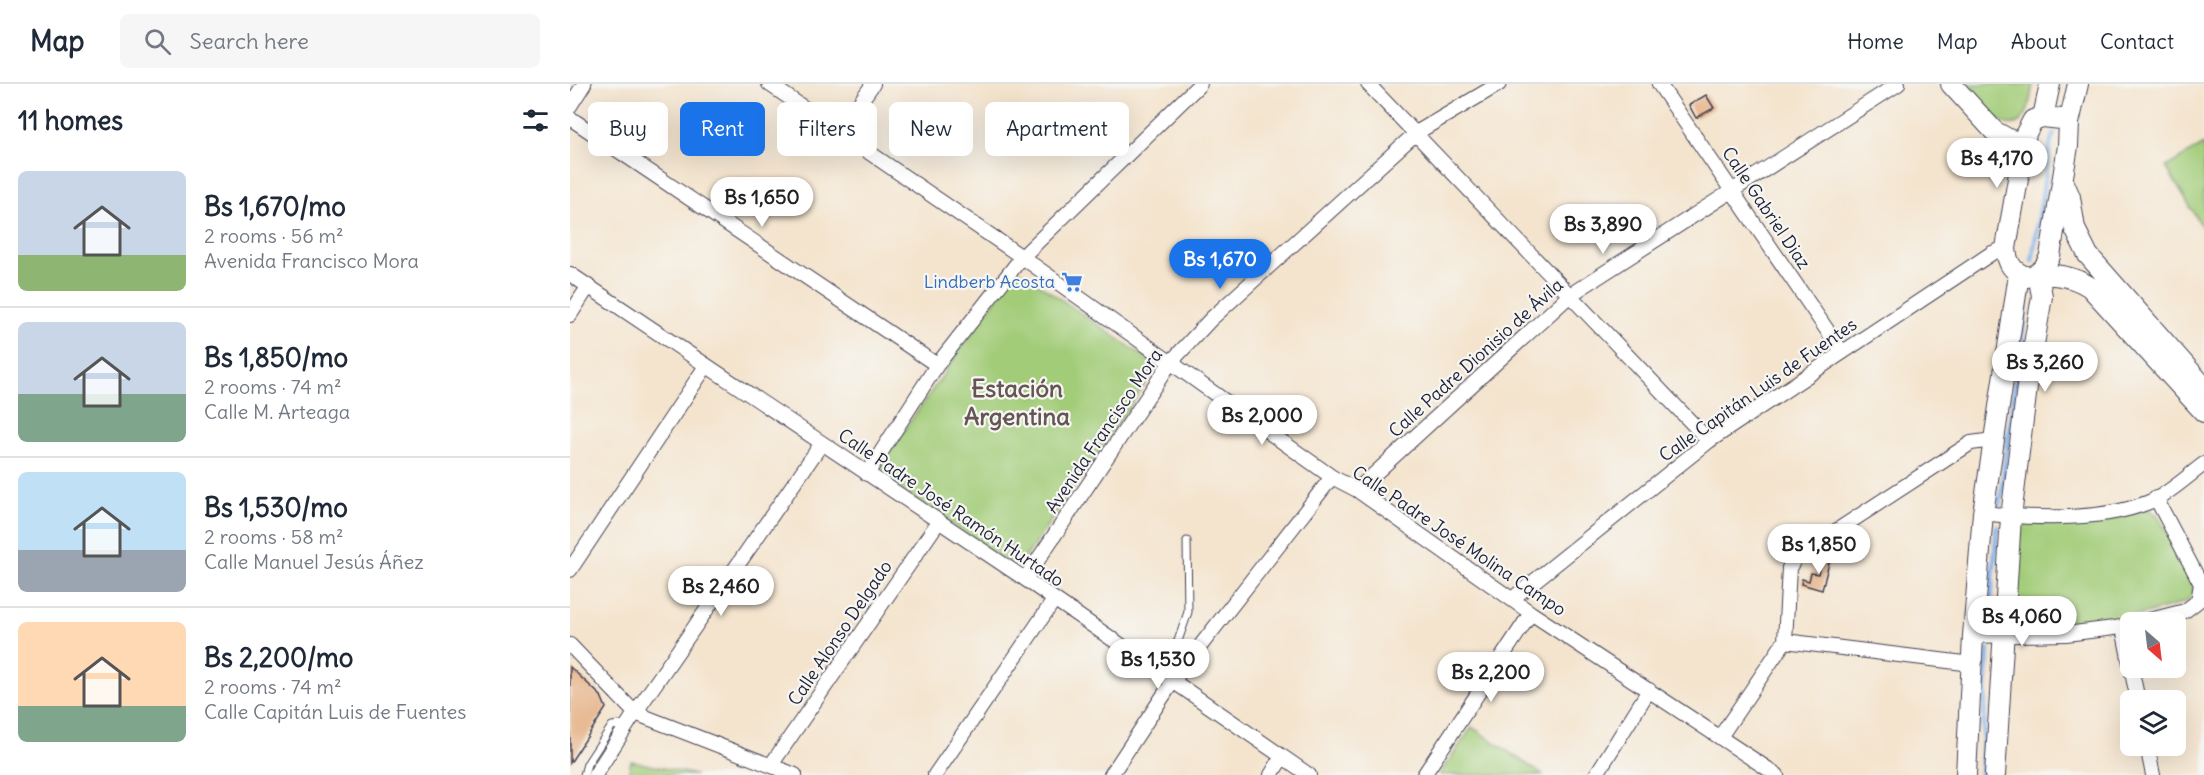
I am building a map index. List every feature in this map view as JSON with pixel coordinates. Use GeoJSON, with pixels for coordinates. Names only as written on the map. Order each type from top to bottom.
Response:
{"type":"FeatureCollection","features":[{"type":"Feature","properties":{"kind":"street"},"geometry":{"type":"LineString","coordinates":[[570,106],[584,84]]}},
{"type":"Feature","properties":{"kind":"street","name":"Calle Padre José Molina Campo"},"geometry":{"type":"LineString","coordinates":[[769,84],[795,102]]}},
{"type":"Feature","properties":{"kind":"street"},"geometry":{"type":"LineString","coordinates":[[860,102],[873,84]]}},
{"type":"Feature","properties":{"kind":"street"},"geometry":{"type":"LineString","coordinates":[[867,474],[936,365],[1022,257],[1200,84]]}},
{"type":"Feature","properties":{"kind":"street"},"geometry":{"type":"LineString","coordinates":[[1368,84],[1709,441]]}},
{"type":"Feature","properties":{"kind":"street","name":"Avenida Francisco Mora"},"geometry":{"type":"LineString","coordinates":[[1025,579],[1170,363],[1211,319],[1416,133],[1499,84]]}},
{"type":"Feature","properties":{"kind":"street","name":"Calle Gabriel Diaz"},"geometry":{"type":"LineString","coordinates":[[1659,84],[1842,352]]}},
{"type":"Feature","properties":{"kind":"street","name":"Calle Padre Dionisio de Ávila"},"geometry":{"type":"LineString","coordinates":[[1357,490],[1570,295],[1898,84]]}},
{"type":"Feature","properties":{"kind":"street"},"geometry":{"type":"LineString","coordinates":[[1951,84],[1994,131],[2010,140],[2024,142]]}},
{"type":"Feature","properties":{"kind":"street"},"geometry":{"type":"LineString","coordinates":[[2043,117],[2050,84]]}},
{"type":"Feature","properties":{"kind":"street"},"geometry":{"type":"LineString","coordinates":[[1966,775],[1973,636],[1983,513],[1993,440],[2032,274],[2046,265],[2050,256],[2068,146],[2069,123],[2078,84]]}},
{"type":"Feature","properties":{"kind":"street"},"geometry":{"type":"LineString","coordinates":[[2069,123],[2061,119],[2043,117],[2032,120],[2028,126],[2006,249],[2012,269],[2032,274],[2066,275],[2090,287],[2204,412]]}},
{"type":"Feature","properties":{"kind":"street"},"geometry":{"type":"LineString","coordinates":[[570,118],[936,365]]}},
{"type":"Feature","properties":{"kind":"street","name":"Calle Padre José Molina Campo"},"geometry":{"type":"LineString","coordinates":[[874,156],[1022,257],[1332,477],[1357,490],[1532,613],[1777,775]]}},
{"type":"Feature","properties":{"kind":"street"},"geometry":{"type":"LineString","coordinates":[[2062,180],[2070,197],[2074,229],[2088,255],[2204,387]]}},
{"type":"Feature","properties":{"kind":"street","name":"Calle Capitán Luis de Fuentes"},"geometry":{"type":"LineString","coordinates":[[1512,599],[1709,441],[1992,253],[2006,249]]}},
{"type":"Feature","properties":{"kind":"street","name":"Calle Padre José Ramón Hurtado"},"geometry":{"type":"LineString","coordinates":[[570,274],[1025,579],[1309,775]]}},
{"type":"Feature","properties":{"kind":"street"},"geometry":{"type":"LineString","coordinates":[[1995,775],[2011,516],[2027,387],[2042,296],[2032,274]]}},
{"type":"Feature","properties":{"kind":"street"},"geometry":{"type":"LineString","coordinates":[[570,315],[588,287]]}},
{"type":"Feature","properties":{"kind":"street"},"geometry":{"type":"LineString","coordinates":[[570,570],[706,366]]}},
{"type":"Feature","properties":{"kind":"street"},"geometry":{"type":"LineString","coordinates":[[1720,737],[1785,641],[1789,568],[1796,557],[1971,443],[1993,440]]}},
{"type":"Feature","properties":{"kind":"street"},"geometry":{"type":"LineString","coordinates":[[596,775],[632,718],[822,443]]}},
{"type":"Feature","properties":{"kind":"street"},"geometry":{"type":"LineString","coordinates":[[1983,513],[2011,516],[2105,514],[2131,508],[2157,498],[2204,464]]}},
{"type":"Feature","properties":{"kind":"street"},"geometry":{"type":"LineString","coordinates":[[1111,775],[1173,681],[1332,477]]}},
{"type":"Feature","properties":{"kind":"street"},"geometry":{"type":"LineString","coordinates":[[2157,498],[2201,584],[2198,601],[2181,612]]}},
{"type":"Feature","properties":{"kind":"street","name":"Calle Alonso Delgado"},"geometry":{"type":"LineString","coordinates":[[771,765],[939,522]]}},
{"type":"Feature","properties":{"kind":"street"},"geometry":{"type":"LineString","coordinates":[[935,775],[1054,600]]}},
{"type":"Feature","properties":{"kind":"street"},"geometry":{"type":"LineString","coordinates":[[1424,775],[1532,613]]}},
{"type":"Feature","properties":{"kind":"street"},"geometry":{"type":"LineString","coordinates":[[1973,636],[2066,634],[2120,628]]}},
{"type":"Feature","properties":{"kind":"street"},"geometry":{"type":"LineString","coordinates":[[1785,641],[1972,664]]}},
{"type":"Feature","properties":{"kind":"street"},"geometry":{"type":"LineString","coordinates":[[570,645],[632,718],[795,775]]}},
{"type":"Feature","properties":{"kind":"street"},"geometry":{"type":"LineString","coordinates":[[1596,775],[1648,690]]}},
{"type":"Feature","properties":{"kind":"street"},"geometry":{"type":"LineString","coordinates":[[2149,756],[2154,775]]}},
{"type":"Feature","properties":{"kind":"street"},"geometry":{"type":"LineString","coordinates":[[1271,775],[1282,757]]}},
{"type":"Feature","properties":{"kind":"lane"},"geometry":{"type":"LineString","coordinates":[[1157,670],[1178,642],[1188,612],[1187,541]]}},
{"type":"Feature","properties":{"kind":"lane"},"geometry":{"type":"LineString","coordinates":[[584,775],[586,764],[612,726],[632,718]]}},
{"type":"Feature","properties":{"kind":"green space"},"geometry":{"type":"Polygon","coordinates":[[[1964,84],[2033,84],[2025,116],[2017,123],[2009,124],[1992,115],[1964,84]]]}},
{"type":"Feature","properties":{"kind":"green space"},"geometry":{"type":"Polygon","coordinates":[[[2204,144],[2204,230],[2166,167],[2204,144]]]}},
{"type":"Feature","properties":{"kind":"green space"},"geometry":{"type":"Polygon","coordinates":[[[1017,269],[1152,362],[1151,376],[1025,558],[1011,565],[875,472],[1017,269]]]}},
{"type":"Feature","properties":{"kind":"green space"},"geometry":{"type":"Polygon","coordinates":[[[2147,509],[2158,515],[2192,580],[2194,591],[2189,599],[2183,603],[2151,612],[2120,612],[2120,619],[2108,622],[2010,632],[2018,524],[2101,522],[2147,509]]]}},
{"type":"Feature","properties":{"kind":"green space"},"geometry":{"type":"Polygon","coordinates":[[[1472,727],[1543,775],[1439,775],[1472,727]]]}},
{"type":"Feature","properties":{"kind":"green space"},"geometry":{"type":"Polygon","coordinates":[[[631,761],[696,775],[628,775],[631,761]]]}},
{"type":"Feature","properties":{"kind":"building"},"geometry":{"type":"Polygon","coordinates":[[[1706,95],[1714,108],[1696,118],[1689,105],[1706,95]]]}},
{"type":"Feature","properties":{"kind":"building"},"geometry":{"type":"Polygon","coordinates":[[[1831,555],[1822,590],[1801,584],[1802,579],[1809,581],[1811,573],[1818,574],[1822,559],[1831,555]]]}},
{"type":"Feature","properties":{"kind":"building"},"geometry":{"type":"Polygon","coordinates":[[[570,667],[601,696],[606,708],[570,763],[570,667]]]}},
{"type":"Feature","properties":{"kind":"waterway"},"geometry":{"type":"LineString","coordinates":[[2032,261],[2054,133]]}},
{"type":"Feature","properties":{"kind":"waterway"},"geometry":{"type":"LineString","coordinates":[[2000,504],[2028,288]]}},
{"type":"Feature","properties":{"kind":"waterway"},"geometry":{"type":"LineString","coordinates":[[1989,626],[1997,527]]}},
{"type":"Feature","properties":{"kind":"waterway"},"geometry":{"type":"LineString","coordinates":[[1981,775],[1988,649]]}},
{"type":"Feature","properties":{"kind":"place","name":"Lindberb Acosta"},"geometry":{"type":"Point","coordinates":[1072,282]}},
{"type":"Feature","properties":{"kind":"district","name":"Estación Argentina"},"geometry":{"type":"Point","coordinates":[1017,403]}}]}
